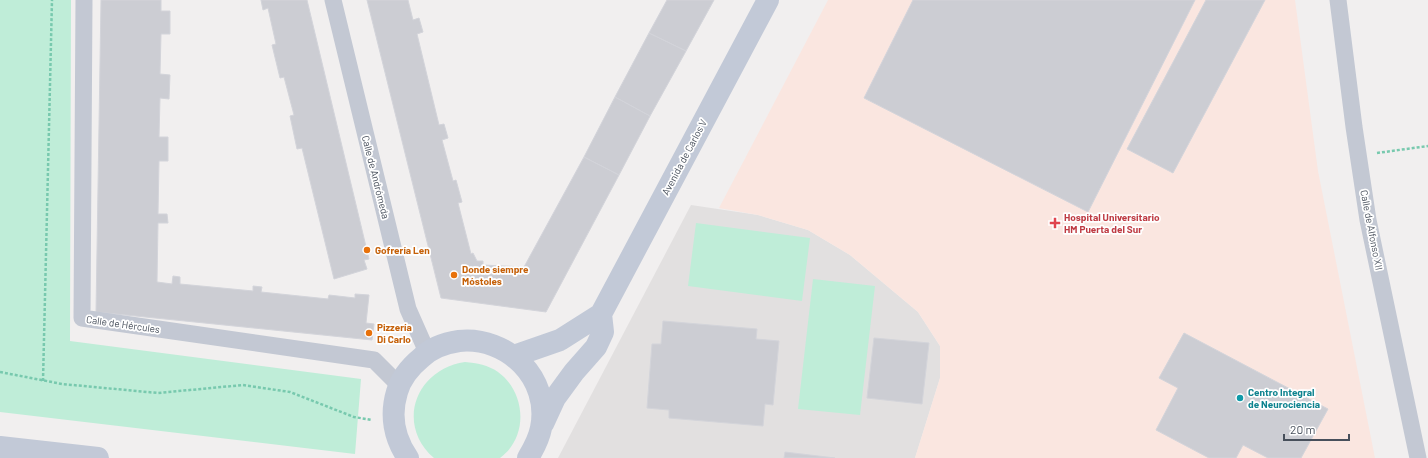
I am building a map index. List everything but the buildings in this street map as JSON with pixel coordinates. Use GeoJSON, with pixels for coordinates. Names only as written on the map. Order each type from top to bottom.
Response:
{"type":"FeatureCollection","features":[{"type":"Feature","properties":{"kind":"street","name":"Calle de Hércules"},"geometry":{"type":"LineString","coordinates":[[84,0],[82,318],[374,360],[399,385]]}},
{"type":"Feature","properties":{"kind":"street","name":"Calle de Andrómeda"},"geometry":{"type":"LineString","coordinates":[[333,0],[408,309],[427,352]]}},
{"type":"Feature","properties":{"kind":"street","name":"Avenida de Carlos V"},"geometry":{"type":"LineString","coordinates":[[514,356],[560,340],[601,314],[768,0]]}},
{"type":"Feature","properties":{"kind":"street","name":"Calle de Alfonso XII"},"geometry":{"type":"LineString","coordinates":[[1338,0],[1354,127],[1368,220],[1418,458]]}},
{"type":"Feature","properties":{"kind":"street"},"geometry":{"type":"LineString","coordinates":[[528,458],[536,446],[541,427],[555,398],[574,372],[596,347],[603,332],[601,314]]}},
{"type":"Feature","properties":{"kind":"street"},"geometry":{"type":"LineString","coordinates":[[408,458],[400,447],[394,424],[394,404],[399,385],[410,367],[427,352],[448,342],[471,340],[494,344],[514,356],[529,372],[538,390],[542,408],[541,427]]}},
{"type":"Feature","properties":{"kind":"street"},"geometry":{"type":"LineString","coordinates":[[0,447],[98,458]]}},
{"type":"Feature","properties":{"kind":"path"},"geometry":{"type":"LineString","coordinates":[[43,381],[52,0]]}},
{"type":"Feature","properties":{"kind":"path"},"geometry":{"type":"LineString","coordinates":[[1358,155],[1428,146]]}},
{"type":"Feature","properties":{"kind":"path"},"geometry":{"type":"LineString","coordinates":[[0,372],[62,384],[158,393],[243,385],[290,392],[354,417],[394,424]]}},
{"type":"Feature","properties":{"kind":"shaded area","name":"Hospital Universitario HM Puerta del Sur"},"geometry":{"type":"Polygon","coordinates":[[[828,0],[1295,0],[1318,171],[1375,458],[915,458],[940,378],[940,346],[918,312],[850,255],[808,230],[758,215],[719,208],[828,0]]]}},
{"type":"Feature","properties":{"kind":"shaded area"},"geometry":{"type":"Polygon","coordinates":[[[691,205],[758,215],[808,230],[850,255],[918,312],[940,346],[940,378],[915,458],[558,458],[691,205]]]}},
{"type":"Feature","properties":{"kind":"green space"},"geometry":{"type":"Polygon","coordinates":[[[0,0],[71,0],[70,341],[361,379],[355,454],[0,412],[0,0]]]}},
{"type":"Feature","properties":{"kind":"green space"},"geometry":{"type":"Polygon","coordinates":[[[696,223],[810,238],[802,301],[688,286],[696,223]]]}},
{"type":"Feature","properties":{"kind":"green space"},"geometry":{"type":"Polygon","coordinates":[[[813,279],[875,286],[860,415],[798,409],[813,279]]]}},
{"type":"Feature","properties":{"kind":"green space"},"geometry":{"type":"Polygon","coordinates":[[[465,362],[482,365],[498,372],[514,391],[519,402],[520,415],[516,439],[500,458],[434,458],[422,444],[416,430],[414,415],[416,400],[423,386],[434,375],[448,367],[465,362]]]}},
{"type":"Feature","properties":{"kind":"place","name":"Hospital Universitario HM Puerta del Sur"},"geometry":{"type":"Point","coordinates":[1055,223]}},
{"type":"Feature","properties":{"kind":"place","name":"Gofrería Len"},"geometry":{"type":"Point","coordinates":[367,250]}},
{"type":"Feature","properties":{"kind":"place","name":"Donde siempre Móstoles"},"geometry":{"type":"Point","coordinates":[454,275]}},
{"type":"Feature","properties":{"kind":"place","name":"Pizzería Di Carlo"},"geometry":{"type":"Point","coordinates":[369,333]}},
{"type":"Feature","properties":{"kind":"place","name":"Centro Integral de Neurociencia"},"geometry":{"type":"Point","coordinates":[1240,398]}}]}
